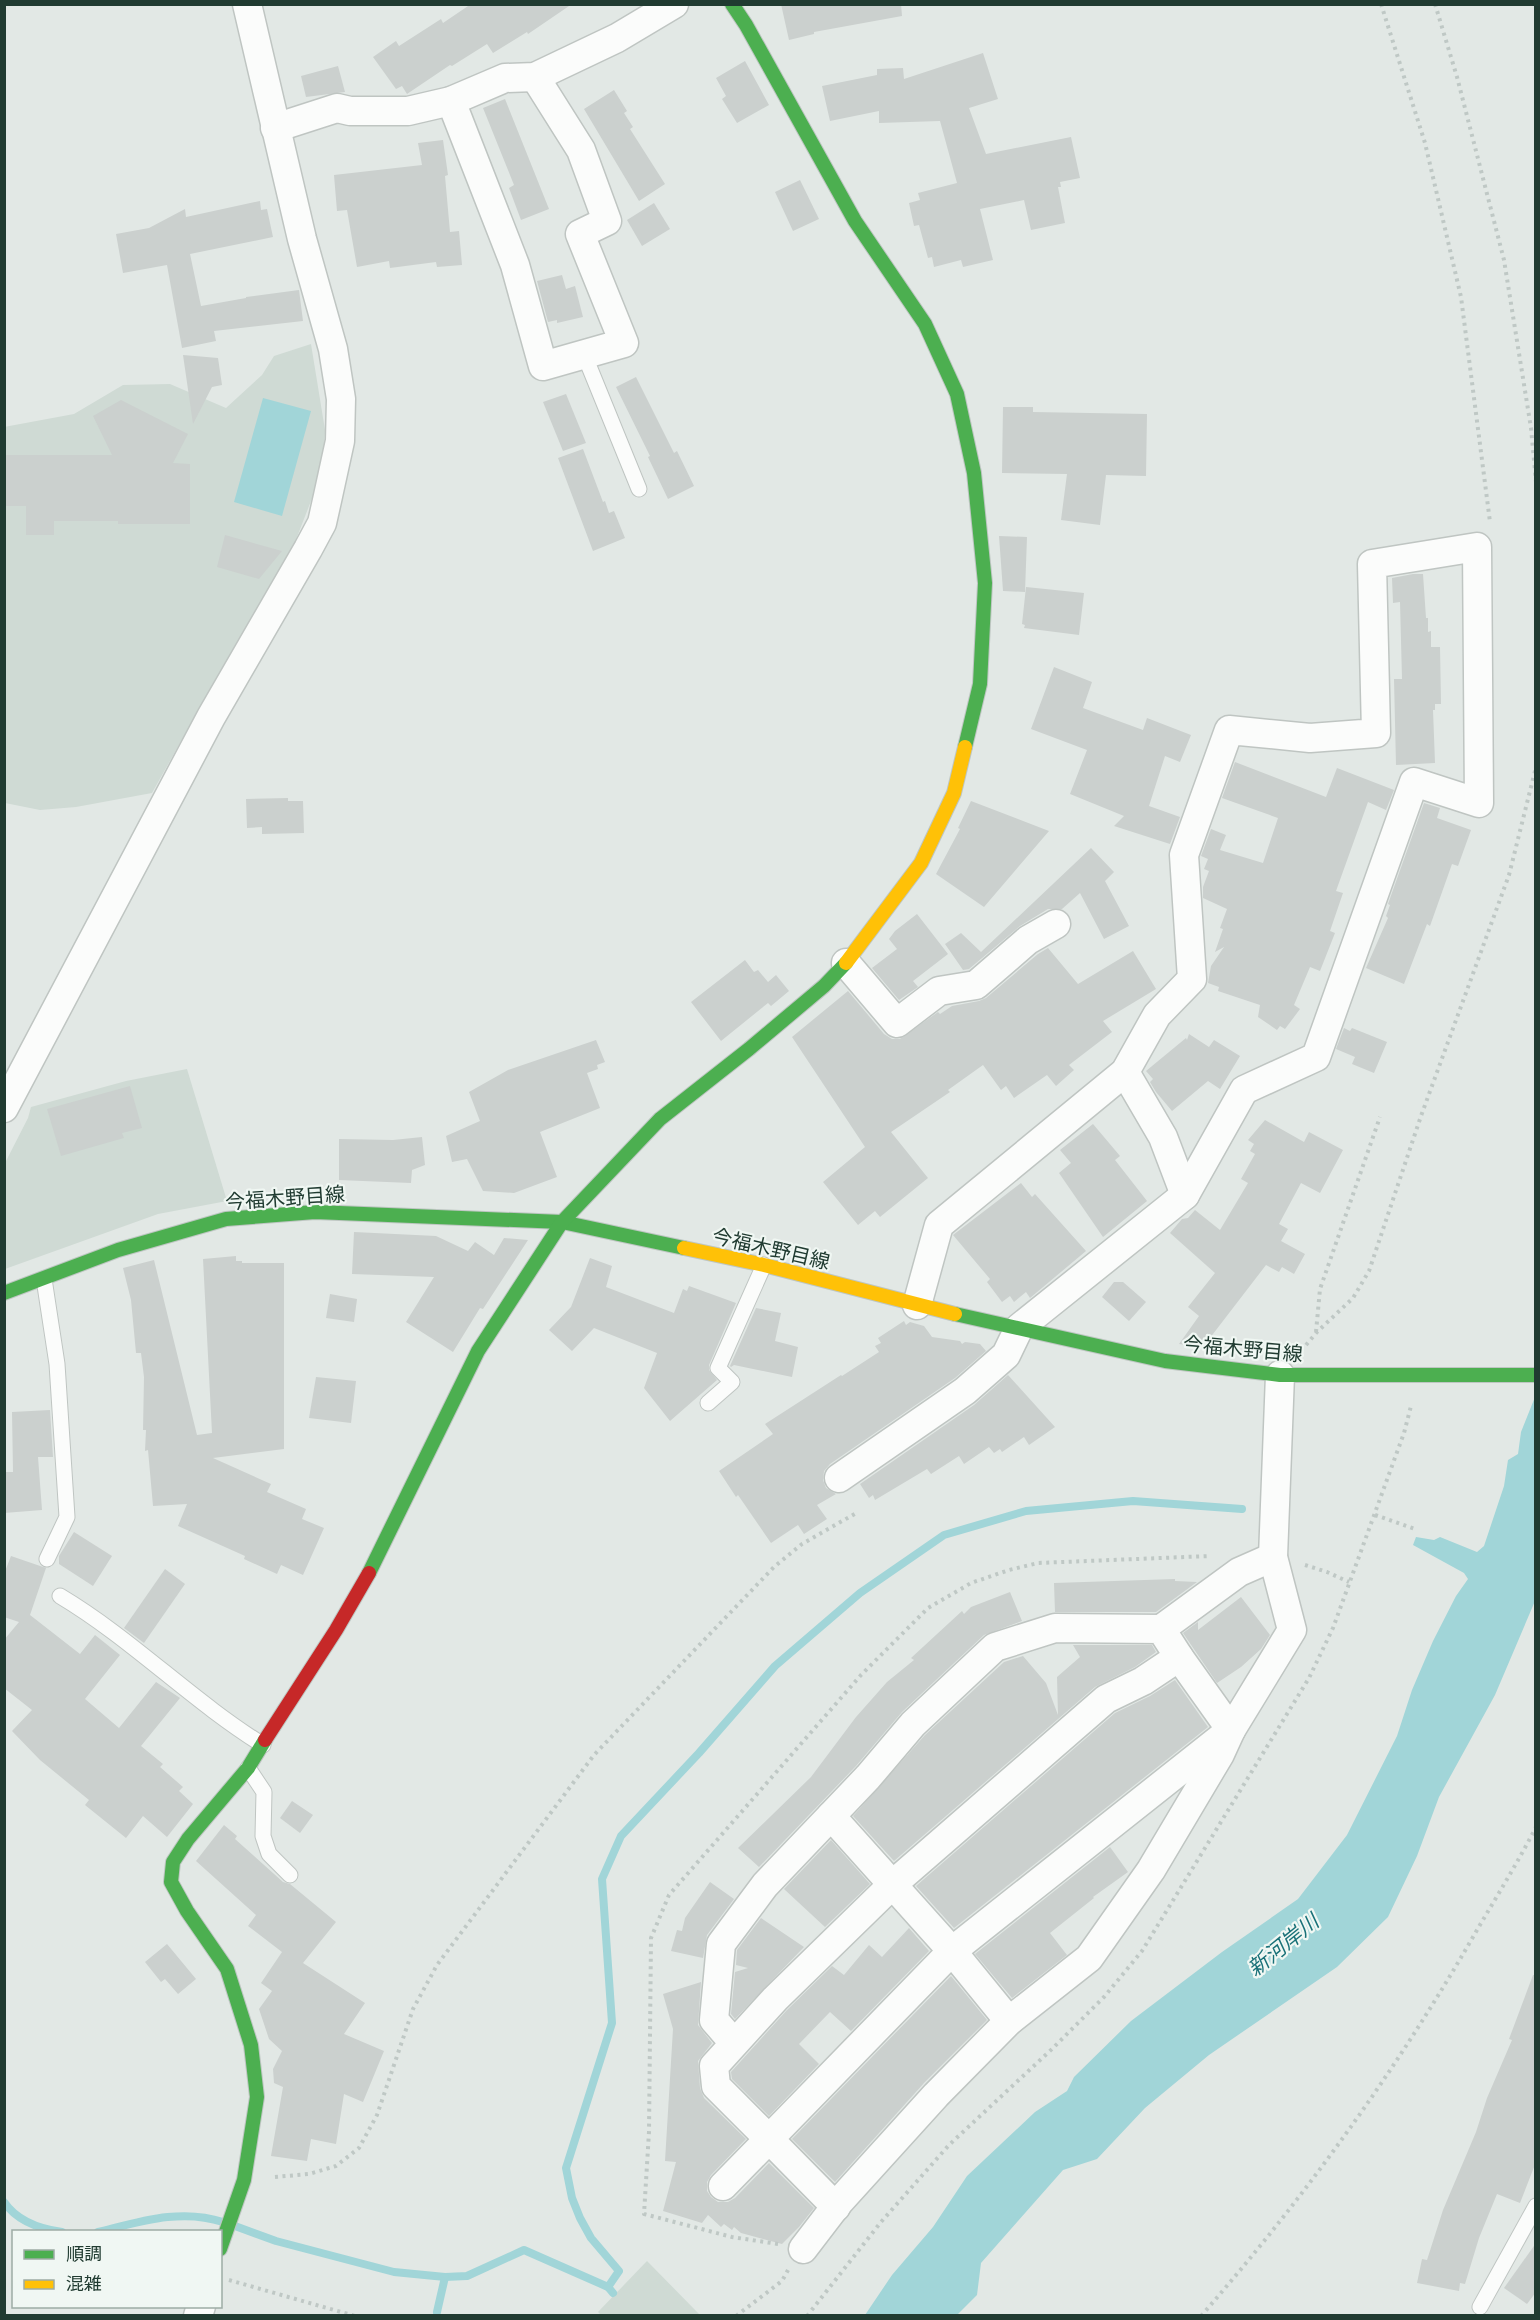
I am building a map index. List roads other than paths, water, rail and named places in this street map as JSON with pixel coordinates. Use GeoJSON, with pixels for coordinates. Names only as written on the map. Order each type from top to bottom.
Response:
{"type":"FeatureCollection","features":[{"type":"Feature","properties":{"kind":"street"},"geometry":{"type":"LineString","coordinates":[[4,1108],[211,717],[322,523],[340,441],[341,399],[333,349],[302,239],[247,4]]}},
{"type":"Feature","properties":{"kind":"street"},"geometry":{"type":"LineString","coordinates":[[275,128],[337,108],[350,111],[408,111],[451,101],[505,78],[535,77],[617,38],[674,4]]}},
{"type":"Feature","properties":{"kind":"street"},"geometry":{"type":"LineString","coordinates":[[222,2243],[244,2180],[257,2097],[251,2045],[226,1969],[187,1911],[171,1882],[173,1862],[189,1839],[248,1768],[283,1709],[336,1630],[381,1552],[478,1351],[562,1222],[660,1119],[758,1042],[824,986],[846,963],[921,863],[954,793],[980,684],[985,583],[974,473],[957,394],[925,324],[855,221],[774,74],[732,4]]}},
{"type":"Feature","properties":{"kind":"street"},"geometry":{"type":"LineString","coordinates":[[451,101],[515,265],[543,366],[624,343],[580,234],[607,221],[581,150],[535,77]]}},
{"type":"Feature","properties":{"kind":"street"},"geometry":{"type":"LineString","coordinates":[[839,1478],[965,1391],[1006,1354],[1019,1328],[1185,1195],[1244,1090],[1316,1057],[1414,782],[1479,803],[1478,547],[1372,564],[1376,733],[1310,738],[1229,730],[1184,855],[1192,979],[1157,1015],[1125,1072],[939,1225],[917,1305]]}},
{"type":"Feature","properties":{"kind":"street"},"geometry":{"type":"LineString","coordinates":[[846,963],[897,1023],[939,991],[976,985],[1028,940],[1056,924]]}},
{"type":"Feature","properties":{"kind":"street"},"geometry":{"type":"LineString","coordinates":[[1125,1072],[1163,1137],[1185,1195]]}},
{"type":"Feature","properties":{"kind":"street","name":"今福木野目線"},"geometry":{"type":"LineString","coordinates":[[4,1293],[118,1250],[226,1219],[315,1212],[562,1222],[764,1265],[917,1305],[1165,1361],[1280,1375],[1536,1375]]}},
{"type":"Feature","properties":{"kind":"street"},"geometry":{"type":"LineString","coordinates":[[798,2255],[836,2206],[936,2095],[1009,2020],[1089,1958],[1151,1870],[1220,1754],[1231,1730],[1292,1630],[1286,1560],[1280,1375]]}},
{"type":"Feature","properties":{"kind":"street"},"geometry":{"type":"LineString","coordinates":[[734,2043],[714,2020],[722,1944],[765,1885],[868,1778],[914,1724],[995,1647],[1055,1628],[1161,1629],[1239,1572],[1286,1560]]}},
{"type":"Feature","properties":{"kind":"street"},"geometry":{"type":"LineString","coordinates":[[1161,1629],[1231,1730]]}},
{"type":"Feature","properties":{"kind":"street"},"geometry":{"type":"LineString","coordinates":[[836,2206],[716,2086],[714,2066],[775,1999],[892,1884],[1106,1699],[1143,1681],[1179,1657]]}},
{"type":"Feature","properties":{"kind":"street"},"geometry":{"type":"LineString","coordinates":[[723,2186],[952,1951],[1231,1730]]}},
{"type":"Feature","properties":{"kind":"street"},"geometry":{"type":"LineString","coordinates":[[831,1816],[952,1951],[1009,2020]]}},
{"type":"Feature","properties":{"kind":"lane"},"geometry":{"type":"LineString","coordinates":[[584,354],[639,489]]}},
{"type":"Feature","properties":{"kind":"lane"},"geometry":{"type":"LineString","coordinates":[[708,1403],[732,1382],[718,1368],[764,1265]]}},
{"type":"Feature","properties":{"kind":"lane"},"geometry":{"type":"LineString","coordinates":[[44,1279],[57,1364],[67,1517],[47,1559]]}},
{"type":"Feature","properties":{"kind":"lane"},"geometry":{"type":"LineString","coordinates":[[60,1596],[126,1641],[235,1727],[263,1744]]}},
{"type":"Feature","properties":{"kind":"lane"},"geometry":{"type":"LineString","coordinates":[[248,1768],[264,1792],[263,1836],[268,1854],[290,1875]]}},
{"type":"Feature","properties":{"kind":"lane"},"geometry":{"type":"LineString","coordinates":[[1480,2307],[1536,2206]]}},
{"type":"Feature","properties":{"kind":"water"},"geometry":{"type":"Polygon","coordinates":[[[263,398],[311,411],[282,516],[234,502],[263,398]]]}},
{"type":"Feature","properties":{"kind":"water","name":"新河岸川"},"geometry":{"type":"Polygon","coordinates":[[[1535,1397],[1535,1601],[1495,1695],[1439,1797],[1417,1856],[1388,1917],[1337,1967],[1209,2055],[1145,2108],[1097,2159],[1063,2170],[981,2263],[977,2295],[957,2315],[865,2315],[892,2275],[933,2227],[967,2176],[1035,2112],[1067,2091],[1074,2077],[1131,2021],[1222,1952],[1298,1899],[1347,1835],[1397,1736],[1412,1690],[1433,1641],[1456,1596],[1468,1579],[1464,1573],[1413,1545],[1416,1537],[1434,1540],[1440,1537],[1477,1552],[1484,1546],[1504,1486],[1508,1460],[1518,1454],[1521,1432],[1535,1397]]]}},
{"type":"Feature","properties":{"kind":"waterway"},"geometry":{"type":"LineString","coordinates":[[608,2287],[619,2271],[591,2238],[580,2218],[572,2198],[566,2168],[612,2023],[602,1879],[621,1836],[699,1753],[775,1666],[860,1593],[944,1535],[1026,1511],[1133,1501],[1242,1509]]}},
{"type":"Feature","properties":{"kind":"waterway"},"geometry":{"type":"LineString","coordinates":[[4,2202],[22,2219],[51,2230]]}},
{"type":"Feature","properties":{"kind":"waterway"},"geometry":{"type":"LineString","coordinates":[[106,2230],[176,2216],[192,2216],[223,2222]]}},
{"type":"Feature","properties":{"kind":"waterway"},"geometry":{"type":"LineString","coordinates":[[235,2226],[276,2241],[394,2272],[445,2277],[467,2276],[524,2250],[608,2287],[613,2293]]}},
{"type":"Feature","properties":{"kind":"waterway"},"geometry":{"type":"LineString","coordinates":[[437,2312],[445,2277]]}}]}
